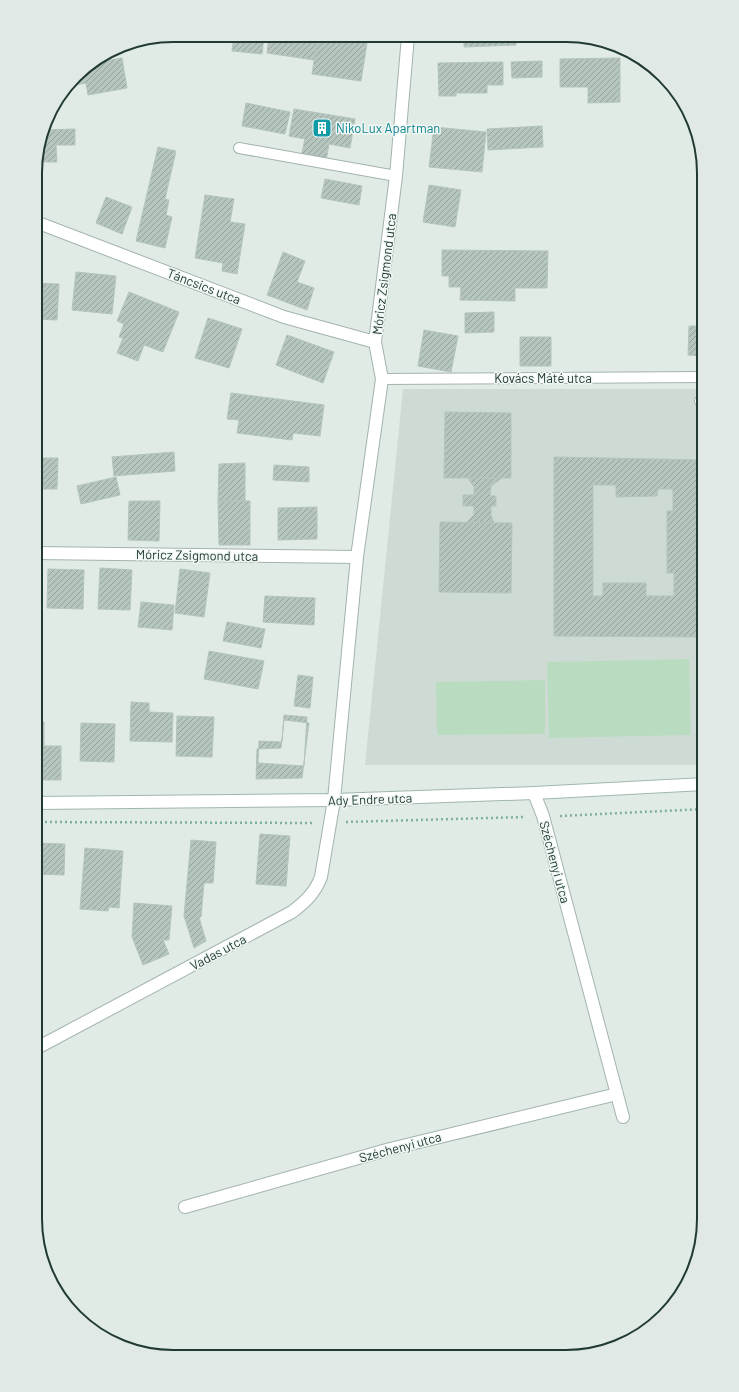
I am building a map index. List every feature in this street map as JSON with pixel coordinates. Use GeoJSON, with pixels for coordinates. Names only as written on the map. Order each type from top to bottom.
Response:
{"type":"FeatureCollection","features":[{"type":"Feature","properties":{"kind":"street","name":"Móricz Zsigmond utca"},"geometry":{"type":"LineString","coordinates":[[334,800],[357,557],[382,379],[375,342],[396,176],[407,42]]}},
{"type":"Feature","properties":{"kind":"street","name":"Táncsics utca"},"geometry":{"type":"LineString","coordinates":[[42,224],[284,317],[375,342]]}},
{"type":"Feature","properties":{"kind":"street","name":"Móricz Zsigmond utca"},"geometry":{"type":"LineString","coordinates":[[42,553],[357,557]]}},
{"type":"Feature","properties":{"kind":"street","name":"Ady Endre utca"},"geometry":{"type":"LineString","coordinates":[[42,804],[334,800],[534,793],[697,784]]}},
{"type":"Feature","properties":{"kind":"street","name":"Széchenyi utca"},"geometry":{"type":"LineString","coordinates":[[534,793],[543,816],[623,1117]]}},
{"type":"Feature","properties":{"kind":"street","name":"Vadas utca"},"geometry":{"type":"LineString","coordinates":[[42,1045],[292,912],[311,896],[317,887],[334,800]]}},
{"type":"Feature","properties":{"kind":"street","name":"Széchenyi utca"},"geometry":{"type":"LineString","coordinates":[[185,1207],[390,1149],[617,1094]]}},
{"type":"Feature","properties":{"kind":"lane"},"geometry":{"type":"LineString","coordinates":[[239,148],[396,176]]}},
{"type":"Feature","properties":{"kind":"lane","name":"Kovács Máté utca"},"geometry":{"type":"LineString","coordinates":[[382,379],[697,377]]}},
{"type":"Feature","properties":{"kind":"path"},"geometry":{"type":"LineString","coordinates":[[42,822],[330,823],[697,809]]}},
{"type":"Feature","properties":{"kind":"shaded area"},"geometry":{"type":"Polygon","coordinates":[[[403,389],[697,389],[697,765],[365,765],[403,389]]]}},
{"type":"Feature","properties":{"kind":"green space"},"geometry":{"type":"Polygon","coordinates":[[[689,659],[691,735],[549,738],[547,662],[689,659]]]}},
{"type":"Feature","properties":{"kind":"green space"},"geometry":{"type":"Polygon","coordinates":[[[545,680],[545,734],[437,735],[436,682],[545,680]]]}},
{"type":"Feature","properties":{"kind":"building"},"geometry":{"type":"Polygon","coordinates":[[[233,42],[263,42],[262,54],[232,51],[233,42]]]}},
{"type":"Feature","properties":{"kind":"building"},"geometry":{"type":"Polygon","coordinates":[[[268,42],[317,42],[314,60],[267,53],[268,42]]]}},
{"type":"Feature","properties":{"kind":"building"},"geometry":{"type":"Polygon","coordinates":[[[317,42],[367,43],[361,81],[312,74],[317,42]]]}},
{"type":"Feature","properties":{"kind":"building"},"geometry":{"type":"Polygon","coordinates":[[[464,42],[516,42],[516,45],[464,47],[464,42]]]}},
{"type":"Feature","properties":{"kind":"building"},"geometry":{"type":"Polygon","coordinates":[[[122,58],[127,88],[88,95],[86,83],[77,85],[100,64],[106,61],[122,58]]]}},
{"type":"Feature","properties":{"kind":"building"},"geometry":{"type":"Polygon","coordinates":[[[620,58],[620,102],[588,103],[588,87],[560,87],[560,59],[620,58]]]}},
{"type":"Feature","properties":{"kind":"building"},"geometry":{"type":"Polygon","coordinates":[[[542,61],[542,77],[512,78],[511,62],[542,61]]]}},
{"type":"Feature","properties":{"kind":"building"},"geometry":{"type":"Polygon","coordinates":[[[503,62],[503,85],[487,85],[487,93],[456,93],[456,96],[439,96],[438,63],[503,62]]]}},
{"type":"Feature","properties":{"kind":"building"},"geometry":{"type":"Polygon","coordinates":[[[246,103],[290,112],[285,134],[242,126],[246,103]]]}},
{"type":"Feature","properties":{"kind":"building","name":"NikoLux Apartman"},"geometry":{"type":"Polygon","coordinates":[[[294,109],[355,119],[350,148],[329,144],[326,161],[301,157],[305,139],[289,136],[294,109]]]}},
{"type":"Feature","properties":{"kind":"building"},"geometry":{"type":"Polygon","coordinates":[[[542,126],[543,147],[488,150],[487,129],[542,126]]]}},
{"type":"Feature","properties":{"kind":"building"},"geometry":{"type":"Polygon","coordinates":[[[434,127],[486,132],[482,172],[429,167],[434,127]]]}},
{"type":"Feature","properties":{"kind":"building"},"geometry":{"type":"Polygon","coordinates":[[[75,129],[75,145],[56,145],[57,162],[43,162],[46,139],[49,130],[75,129]]]}},
{"type":"Feature","properties":{"kind":"building"},"geometry":{"type":"Polygon","coordinates":[[[158,147],[176,151],[165,199],[169,200],[166,215],[172,217],[165,248],[136,241],[158,147]]]}},
{"type":"Feature","properties":{"kind":"building"},"geometry":{"type":"Polygon","coordinates":[[[325,179],[362,186],[359,205],[321,198],[325,179]]]}},
{"type":"Feature","properties":{"kind":"building"},"geometry":{"type":"Polygon","coordinates":[[[429,185],[461,190],[455,227],[423,222],[429,185]]]}},
{"type":"Feature","properties":{"kind":"building"},"geometry":{"type":"Polygon","coordinates":[[[205,195],[234,199],[230,222],[245,224],[237,274],[222,271],[223,263],[195,258],[205,195]]]}},
{"type":"Feature","properties":{"kind":"building"},"geometry":{"type":"Polygon","coordinates":[[[106,197],[132,207],[122,234],[96,223],[106,197]]]}},
{"type":"Feature","properties":{"kind":"building"},"geometry":{"type":"Polygon","coordinates":[[[442,250],[548,251],[547,288],[515,288],[515,301],[460,300],[461,287],[449,287],[449,276],[442,276],[442,250]]]}},
{"type":"Feature","properties":{"kind":"building"},"geometry":{"type":"Polygon","coordinates":[[[283,252],[305,261],[297,282],[314,288],[307,310],[267,295],[283,252]]]}},
{"type":"Feature","properties":{"kind":"building"},"geometry":{"type":"Polygon","coordinates":[[[76,272],[116,276],[112,314],[72,310],[76,272]]]}},
{"type":"Feature","properties":{"kind":"building"},"geometry":{"type":"Polygon","coordinates":[[[42,283],[59,284],[57,320],[42,319],[42,283]]]}},
{"type":"Feature","properties":{"kind":"building"},"geometry":{"type":"Polygon","coordinates":[[[129,292],[179,312],[163,352],[144,345],[138,361],[117,353],[123,338],[119,337],[124,324],[117,321],[129,292]]]}},
{"type":"Feature","properties":{"kind":"building"},"geometry":{"type":"Polygon","coordinates":[[[494,312],[494,332],[465,333],[465,313],[494,312]]]}},
{"type":"Feature","properties":{"kind":"building"},"geometry":{"type":"Polygon","coordinates":[[[208,318],[242,329],[229,368],[195,358],[208,318]]]}},
{"type":"Feature","properties":{"kind":"building"},"geometry":{"type":"Polygon","coordinates":[[[689,326],[697,326],[697,356],[688,355],[689,326]]]}},
{"type":"Feature","properties":{"kind":"building"},"geometry":{"type":"Polygon","coordinates":[[[424,330],[458,336],[451,372],[418,366],[424,330]]]}},
{"type":"Feature","properties":{"kind":"building"},"geometry":{"type":"Polygon","coordinates":[[[287,335],[334,352],[323,383],[276,365],[287,335]]]}},
{"type":"Feature","properties":{"kind":"building"},"geometry":{"type":"Polygon","coordinates":[[[520,337],[551,337],[551,366],[520,366],[520,337]]]}},
{"type":"Feature","properties":{"kind":"building"},"geometry":{"type":"Polygon","coordinates":[[[231,393],[324,405],[320,436],[293,433],[292,440],[237,433],[239,420],[227,419],[231,393]]]}},
{"type":"Feature","properties":{"kind":"building"},"geometry":{"type":"Polygon","coordinates":[[[445,412],[511,413],[511,478],[444,478],[445,412]]]}},
{"type":"Feature","properties":{"kind":"building"},"geometry":{"type":"Polygon","coordinates":[[[174,452],[175,471],[114,476],[112,457],[174,452]]]}},
{"type":"Feature","properties":{"kind":"building"},"geometry":{"type":"Polygon","coordinates":[[[554,457],[697,460],[697,637],[554,636],[554,457]],[[593,485],[593,596],[603,596],[603,583],[646,583],[646,596],[674,596],[674,573],[667,573],[667,511],[673,511],[673,489],[658,489],[657,496],[616,497],[616,485],[593,485]]]}},
{"type":"Feature","properties":{"kind":"building"},"geometry":{"type":"Polygon","coordinates":[[[42,458],[58,458],[57,489],[42,489],[42,458]]]}},
{"type":"Feature","properties":{"kind":"building"},"geometry":{"type":"Polygon","coordinates":[[[245,463],[245,501],[218,501],[219,464],[245,463]]]}},
{"type":"Feature","properties":{"kind":"building"},"geometry":{"type":"Polygon","coordinates":[[[274,465],[309,467],[309,482],[273,480],[274,465]]]}},
{"type":"Feature","properties":{"kind":"building"},"geometry":{"type":"Polygon","coordinates":[[[116,477],[120,495],[81,504],[77,486],[116,477]]]}},
{"type":"Feature","properties":{"kind":"building"},"geometry":{"type":"Polygon","coordinates":[[[468,478],[502,478],[491,486],[490,496],[496,496],[496,506],[491,506],[491,515],[494,523],[467,522],[474,515],[474,506],[463,506],[463,495],[474,495],[474,487],[468,478]]]}},
{"type":"Feature","properties":{"kind":"building"},"geometry":{"type":"Polygon","coordinates":[[[129,501],[160,501],[159,541],[128,540],[129,501]]]}},
{"type":"Feature","properties":{"kind":"building"},"geometry":{"type":"Polygon","coordinates":[[[218,501],[250,501],[250,545],[219,545],[218,501]]]}},
{"type":"Feature","properties":{"kind":"building"},"geometry":{"type":"Polygon","coordinates":[[[317,507],[317,539],[278,540],[278,508],[317,507]]]}},
{"type":"Feature","properties":{"kind":"building"},"geometry":{"type":"Polygon","coordinates":[[[440,522],[512,523],[511,593],[439,592],[440,522]]]}},
{"type":"Feature","properties":{"kind":"building"},"geometry":{"type":"Polygon","coordinates":[[[100,568],[132,570],[130,610],[98,609],[100,568]]]}},
{"type":"Feature","properties":{"kind":"building"},"geometry":{"type":"Polygon","coordinates":[[[48,569],[84,570],[83,609],[47,608],[48,569]]]}},
{"type":"Feature","properties":{"kind":"building"},"geometry":{"type":"Polygon","coordinates":[[[180,569],[210,573],[204,617],[175,613],[180,569]]]}},
{"type":"Feature","properties":{"kind":"building"},"geometry":{"type":"Polygon","coordinates":[[[265,596],[315,598],[314,625],[263,622],[265,596]]]}},
{"type":"Feature","properties":{"kind":"building"},"geometry":{"type":"Polygon","coordinates":[[[141,602],[174,605],[172,630],[138,627],[141,602]]]}},
{"type":"Feature","properties":{"kind":"building"},"geometry":{"type":"Polygon","coordinates":[[[227,622],[265,629],[261,648],[223,641],[227,622]]]}},
{"type":"Feature","properties":{"kind":"building"},"geometry":{"type":"Polygon","coordinates":[[[209,651],[264,661],[258,689],[204,679],[209,651]]]}},
{"type":"Feature","properties":{"kind":"building"},"geometry":{"type":"Polygon","coordinates":[[[298,675],[313,677],[310,708],[294,706],[298,675]]]}},
{"type":"Feature","properties":{"kind":"building"},"geometry":{"type":"Polygon","coordinates":[[[131,702],[149,703],[149,712],[173,713],[172,742],[130,741],[131,702]]]}},
{"type":"Feature","properties":{"kind":"building"},"geometry":{"type":"Polygon","coordinates":[[[284,715],[307,717],[304,766],[258,763],[259,741],[282,742],[284,715]]]}},
{"type":"Feature","properties":{"kind":"building"},"geometry":{"type":"Polygon","coordinates":[[[177,716],[214,717],[212,757],[176,756],[177,716]]]}},
{"type":"Feature","properties":{"kind":"building"},"geometry":{"type":"Polygon","coordinates":[[[284,720],[309,723],[302,778],[256,779],[257,749],[281,748],[284,720]]]}},
{"type":"Feature","properties":{"kind":"building"},"geometry":{"type":"Polygon","coordinates":[[[42,722],[44,722],[44,746],[42,746],[42,722]]]}},
{"type":"Feature","properties":{"kind":"building"},"geometry":{"type":"Polygon","coordinates":[[[81,723],[115,724],[114,762],[80,761],[81,723]]]}},
{"type":"Feature","properties":{"kind":"building"},"geometry":{"type":"Polygon","coordinates":[[[42,746],[61,746],[61,780],[42,780],[42,746]]]}},
{"type":"Feature","properties":{"kind":"building"},"geometry":{"type":"Polygon","coordinates":[[[260,834],[290,836],[286,886],[256,884],[260,834]]]}},
{"type":"Feature","properties":{"kind":"building"},"geometry":{"type":"Polygon","coordinates":[[[191,840],[216,842],[213,883],[204,883],[201,917],[199,917],[206,941],[194,948],[184,916],[191,840]]]}},
{"type":"Feature","properties":{"kind":"building"},"geometry":{"type":"Polygon","coordinates":[[[42,843],[65,844],[64,875],[42,874],[42,843]]]}},
{"type":"Feature","properties":{"kind":"building"},"geometry":{"type":"Polygon","coordinates":[[[85,848],[123,851],[119,908],[109,907],[108,911],[80,909],[85,848]]]}},
{"type":"Feature","properties":{"kind":"building"},"geometry":{"type":"Polygon","coordinates":[[[134,903],[172,906],[169,940],[163,940],[169,954],[143,965],[132,937],[134,903]]]}},
{"type":"Feature","properties":{"kind":"place","name":"NikoLux Apartman"},"geometry":{"type":"Point","coordinates":[322,128]}}]}
